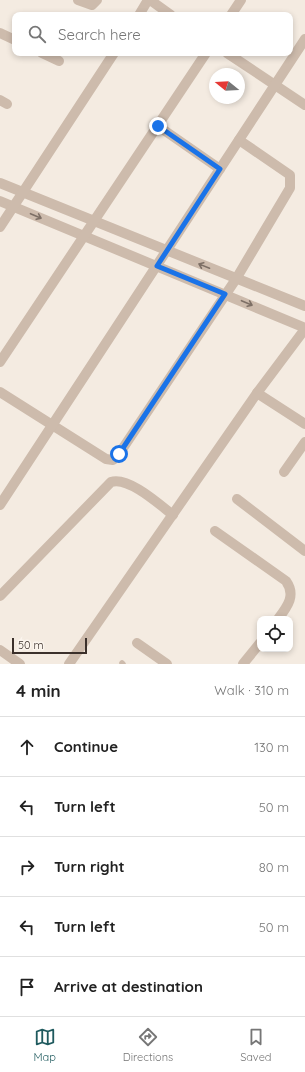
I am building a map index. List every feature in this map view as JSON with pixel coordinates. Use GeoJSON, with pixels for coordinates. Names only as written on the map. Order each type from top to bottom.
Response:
{"type":"FeatureCollection","features":[{"type":"Feature","properties":{"kind":"street"},"geometry":{"type":"LineString","coordinates":[[78,0],[92,6],[97,0]]}},
{"type":"Feature","properties":{"kind":"street"},"geometry":{"type":"LineString","coordinates":[[141,12],[149,0],[167,12]]}},
{"type":"Feature","properties":{"kind":"street"},"geometry":{"type":"LineString","coordinates":[[233,12],[241,0]]}},
{"type":"Feature","properties":{"kind":"street"},"geometry":{"type":"LineString","coordinates":[[0,33],[12,39]]}},
{"type":"Feature","properties":{"kind":"street"},"geometry":{"type":"LineString","coordinates":[[0,505],[52,424],[168,251],[274,84],[305,39]]}},
{"type":"Feature","properties":{"kind":"street"},"geometry":{"type":"LineString","coordinates":[[48,56],[59,61]]}},
{"type":"Feature","properties":{"kind":"street"},"geometry":{"type":"LineString","coordinates":[[0,227],[112,56]]}},
{"type":"Feature","properties":{"kind":"street"},"geometry":{"type":"LineString","coordinates":[[0,362],[204,56]]}},
{"type":"Feature","properties":{"kind":"street"},"geometry":{"type":"LineString","coordinates":[[232,56],[305,105]]}},
{"type":"Feature","properties":{"kind":"street"},"geometry":{"type":"LineString","coordinates":[[158,126],[220,169]]}},
{"type":"Feature","properties":{"kind":"street"},"geometry":{"type":"LineString","coordinates":[[0,392],[106,459],[113,460],[119,454],[236,279],[287,194],[291,181],[290,175],[239,140]]}},
{"type":"Feature","properties":{"kind":"street"},"geometry":{"type":"LineString","coordinates":[[0,183],[305,306]]}},
{"type":"Feature","properties":{"kind":"street"},"geometry":{"type":"LineString","coordinates":[[0,201],[305,328],[257,393],[174,515],[69,664]]}},
{"type":"Feature","properties":{"kind":"street"},"geometry":{"type":"LineString","coordinates":[[257,393],[305,424]]}},
{"type":"Feature","properties":{"kind":"street"},"geometry":{"type":"LineString","coordinates":[[284,472],[305,442]]}},
{"type":"Feature","properties":{"kind":"street"},"geometry":{"type":"LineString","coordinates":[[0,596],[111,482],[116,480],[128,483],[174,515]]}},
{"type":"Feature","properties":{"kind":"street"},"geometry":{"type":"LineString","coordinates":[[237,499],[305,551]]}},
{"type":"Feature","properties":{"kind":"street"},"geometry":{"type":"LineString","coordinates":[[215,531],[286,580],[291,588],[291,598],[288,607],[280,616]]}},
{"type":"Feature","properties":{"kind":"street"},"geometry":{"type":"LineString","coordinates":[[137,643],[165,664]]}},
{"type":"Feature","properties":{"kind":"street"},"geometry":{"type":"LineString","coordinates":[[243,664],[257,647]]}},
{"type":"Feature","properties":{"kind":"street"},"geometry":{"type":"LineString","coordinates":[[0,650],[20,664]]}},
{"type":"Feature","properties":{"kind":"route"},"geometry":{"type":"LineString","coordinates":[[119,454],[225,294],[157,266],[220,169],[158,126]]}}]}
